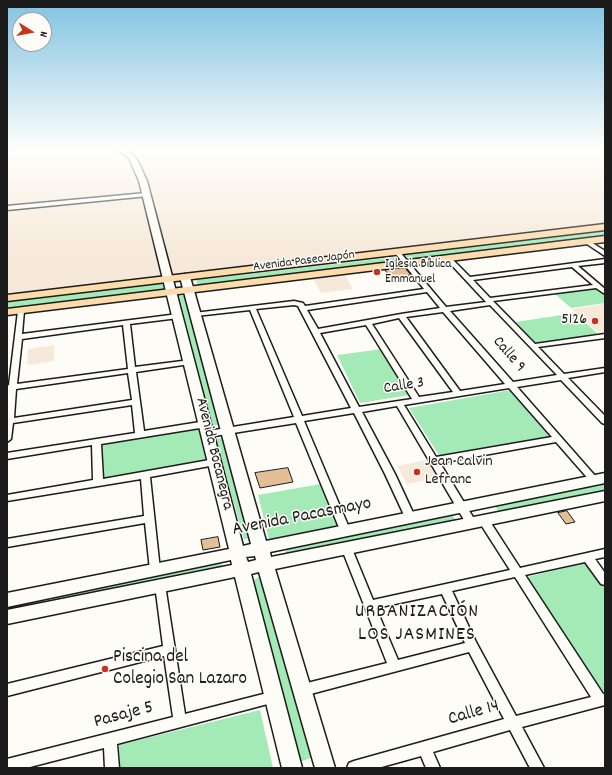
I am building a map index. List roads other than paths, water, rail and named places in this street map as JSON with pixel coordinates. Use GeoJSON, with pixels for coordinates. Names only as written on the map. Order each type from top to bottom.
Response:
{"type":"FeatureCollection","features":[{"type":"Feature","properties":{"kind":"main road","name":"Avenida Bocanegra"},"geometry":{"type":"LineString","coordinates":[[143,184],[241,560],[292,768]]}},
{"type":"Feature","properties":{"kind":"main road","name":"Avenida Paseo Japón"},"geometry":{"type":"LineString","coordinates":[[7,298],[605,227]]}},
{"type":"Feature","properties":{"kind":"main road","name":"Avenida Paseo Japón"},"geometry":{"type":"LineString","coordinates":[[7,312],[605,239]]}},
{"type":"Feature","properties":{"kind":"main road","name":"Avenida Bocanegra"},"geometry":{"type":"LineString","coordinates":[[186,277],[260,547],[266,563],[325,768]]}},
{"type":"Feature","properties":{"kind":"main road","name":"Avenida Pacasmayo"},"geometry":{"type":"LineString","coordinates":[[241,560],[260,547],[600,479]]}},
{"type":"Feature","properties":{"kind":"main road","name":"Avenida Pacasmayo"},"geometry":{"type":"LineString","coordinates":[[7,600],[158,577],[241,560],[266,563],[605,496]]}},
{"type":"Feature","properties":{"kind":"main road"},"geometry":{"type":"LineString","coordinates":[[481,503],[482,520]]}},
{"type":"Feature","properties":{"kind":"main road","name":"Avenida Pacasmayo"},"geometry":{"type":"LineString","coordinates":[[7,617],[158,577]]}},
{"type":"Feature","properties":{"kind":"street"},"geometry":{"type":"LineString","coordinates":[[7,208],[146,195]]}},
{"type":"Feature","properties":{"kind":"street"},"geometry":{"type":"LineString","coordinates":[[586,241],[605,254]]}},
{"type":"Feature","properties":{"kind":"street","name":"Calle 9"},"geometry":{"type":"LineString","coordinates":[[397,252],[445,310],[557,439],[600,479]]}},
{"type":"Feature","properties":{"kind":"street"},"geometry":{"type":"LineString","coordinates":[[448,258],[605,422]]}},
{"type":"Feature","properties":{"kind":"street"},"geometry":{"type":"LineString","coordinates":[[468,279],[605,261]]}},
{"type":"Feature","properties":{"kind":"street"},"geometry":{"type":"LineString","coordinates":[[573,265],[605,292]]}},
{"type":"Feature","properties":{"kind":"street"},"geometry":{"type":"LineString","coordinates":[[316,332],[401,316],[598,286]]}},
{"type":"Feature","properties":{"kind":"street"},"geometry":{"type":"LineString","coordinates":[[196,314],[294,303],[302,306],[429,290]]}},
{"type":"Feature","properties":{"kind":"street"},"geometry":{"type":"LineString","coordinates":[[302,306],[390,474],[410,517]]}},
{"type":"Feature","properties":{"kind":"street"},"geometry":{"type":"LineString","coordinates":[[252,307],[346,530]]}},
{"type":"Feature","properties":{"kind":"street"},"geometry":{"type":"LineString","coordinates":[[7,439],[10,388],[21,311]]}},
{"type":"Feature","properties":{"kind":"street"},"geometry":{"type":"LineString","coordinates":[[18,337],[178,316]]}},
{"type":"Feature","properties":{"kind":"street"},"geometry":{"type":"LineString","coordinates":[[401,316],[458,394]]}},
{"type":"Feature","properties":{"kind":"street"},"geometry":{"type":"LineString","coordinates":[[126,323],[140,435]]}},
{"type":"Feature","properties":{"kind":"street"},"geometry":{"type":"LineString","coordinates":[[368,323],[417,400]]}},
{"type":"Feature","properties":{"kind":"street"},"geometry":{"type":"LineString","coordinates":[[533,346],[605,336]]}},
{"type":"Feature","properties":{"kind":"street"},"geometry":{"type":"LineString","coordinates":[[10,388],[190,362]]}},
{"type":"Feature","properties":{"kind":"street","name":"Calle 3"},"geometry":{"type":"LineString","coordinates":[[7,456],[140,435],[207,429],[228,430],[605,370]]}},
{"type":"Feature","properties":{"kind":"street"},"geometry":{"type":"LineString","coordinates":[[9,421],[136,402]]}},
{"type":"Feature","properties":{"kind":"street"},"geometry":{"type":"LineString","coordinates":[[399,403],[461,507],[482,520],[603,700]]}},
{"type":"Feature","properties":{"kind":"street"},"geometry":{"type":"LineString","coordinates":[[433,461],[557,439]]}},
{"type":"Feature","properties":{"kind":"street"},"geometry":{"type":"LineString","coordinates":[[96,442],[98,482]]}},
{"type":"Feature","properties":{"kind":"street"},"geometry":{"type":"LineString","coordinates":[[7,498],[215,462]]}},
{"type":"Feature","properties":{"kind":"street"},"geometry":{"type":"LineString","coordinates":[[145,475],[149,519],[180,722]]}},
{"type":"Feature","properties":{"kind":"street"},"geometry":{"type":"LineString","coordinates":[[7,543],[149,519]]}},
{"type":"Feature","properties":{"kind":"street"},"geometry":{"type":"LineString","coordinates":[[346,547],[394,666]]}},
{"type":"Feature","properties":{"kind":"street"},"geometry":{"type":"LineString","coordinates":[[370,605],[605,553]]}},
{"type":"Feature","properties":{"kind":"street"},"geometry":{"type":"LineString","coordinates":[[587,557],[605,581]]}},
{"type":"Feature","properties":{"kind":"street"},"geometry":{"type":"LineString","coordinates":[[445,589],[472,646],[537,768]]}},
{"type":"Feature","properties":{"kind":"street"},"geometry":{"type":"LineString","coordinates":[[303,690],[472,646]]}},
{"type":"Feature","properties":{"kind":"street"},"geometry":{"type":"LineString","coordinates":[[7,690],[170,649]]}},
{"type":"Feature","properties":{"kind":"street","name":"Pasaje 5"},"geometry":{"type":"LineString","coordinates":[[7,766],[275,697]]}},
{"type":"Feature","properties":{"kind":"street","name":"Calle 14"},"geometry":{"type":"LineString","coordinates":[[354,768],[513,723],[603,700]]}},
{"type":"Feature","properties":{"kind":"street"},"geometry":{"type":"LineString","coordinates":[[110,740],[112,768]]}},
{"type":"Feature","properties":{"kind":"street"},"geometry":{"type":"LineString","coordinates":[[425,748],[433,768]]}},
{"type":"Feature","properties":{"kind":"place","name":"Iglesia Bíblica Emmanuel"},"geometry":{"type":"Point","coordinates":[377,272]}},
{"type":"Feature","properties":{"kind":"place","name":"5126"},"geometry":{"type":"Point","coordinates":[595,321]}},
{"type":"Feature","properties":{"kind":"place","name":"Jean Calvin Lefranc"},"geometry":{"type":"Point","coordinates":[417,472]}},
{"type":"Feature","properties":{"kind":"place","name":"Piscina del Colegio San Lazaro"},"geometry":{"type":"Point","coordinates":[105,669]}},
{"type":"Feature","properties":{"kind":"district","name":"URBANIZACIÓN LOS JASMINES"},"geometry":{"type":"Point","coordinates":[417,624]}}]}
